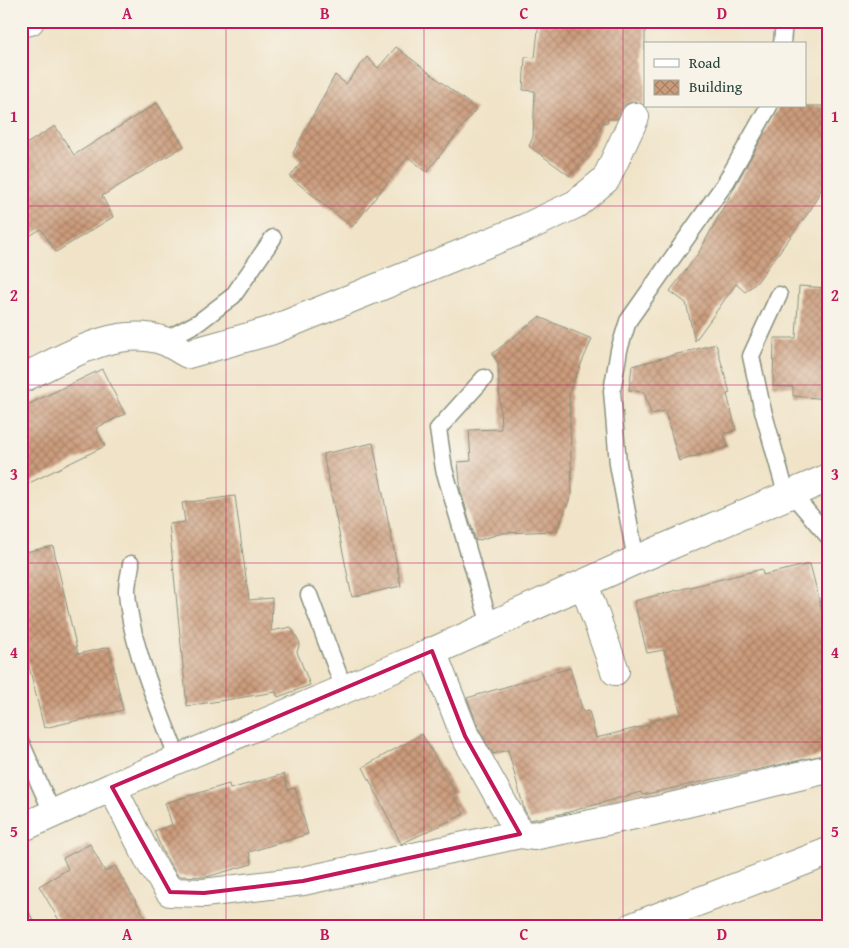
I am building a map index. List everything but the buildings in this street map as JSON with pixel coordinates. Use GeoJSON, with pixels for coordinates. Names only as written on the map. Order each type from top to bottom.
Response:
{"type":"FeatureCollection","features":[{"type":"Feature","properties":{"kind":"street"},"geometry":{"type":"LineString","coordinates":[[21,23],[30,21]]}},
{"type":"Feature","properties":{"kind":"street"},"geometry":{"type":"LineString","coordinates":[[21,379],[102,342],[131,337],[163,341],[188,354],[270,331],[525,228],[576,204],[606,179],[635,117]]}},
{"type":"Feature","properties":{"kind":"street"},"geometry":{"type":"LineString","coordinates":[[21,828],[112,787],[432,652],[490,624],[828,478]]}},
{"type":"Feature","properties":{"kind":"street"},"geometry":{"type":"LineString","coordinates":[[584,584],[615,671]]}},
{"type":"Feature","properties":{"kind":"street"},"geometry":{"type":"LineString","coordinates":[[432,652],[465,736],[520,834]]}},
{"type":"Feature","properties":{"kind":"street"},"geometry":{"type":"LineString","coordinates":[[112,787],[150,862],[170,892],[204,893],[303,881],[520,834],[533,836],[654,811],[828,769]]}},
{"type":"Feature","properties":{"kind":"street"},"geometry":{"type":"LineString","coordinates":[[632,927],[828,852]]}},
{"type":"Feature","properties":{"kind":"lane"},"geometry":{"type":"LineString","coordinates":[[782,42],[784,21]]}},
{"type":"Feature","properties":{"kind":"lane"},"geometry":{"type":"LineString","coordinates":[[636,560],[618,464],[612,391],[619,350],[628,321],[726,182],[769,108]]}},
{"type":"Feature","properties":{"kind":"lane"},"geometry":{"type":"LineString","coordinates":[[163,341],[199,322],[233,296],[273,238]]}},
{"type":"Feature","properties":{"kind":"lane"},"geometry":{"type":"LineString","coordinates":[[779,295],[751,356],[762,407],[789,496],[828,536]]}},
{"type":"Feature","properties":{"kind":"lane"},"geometry":{"type":"LineString","coordinates":[[484,378],[438,429],[444,469],[490,624]]}},
{"type":"Feature","properties":{"kind":"lane"},"geometry":{"type":"LineString","coordinates":[[131,564],[127,590],[132,620],[146,674],[178,759]]}},
{"type":"Feature","properties":{"kind":"lane"},"geometry":{"type":"LineString","coordinates":[[309,595],[344,689]]}},
{"type":"Feature","properties":{"kind":"lane"},"geometry":{"type":"LineString","coordinates":[[21,744],[53,814]]}},
{"type":"Feature","properties":{"kind":"lane"},"geometry":{"type":"LineString","coordinates":[[21,916],[26,927]]}},
{"type":"Feature","properties":{"kind":"highlighted area"},"geometry":{"type":"Polygon","coordinates":[[[432,651],[465,736],[520,834],[303,881],[204,893],[170,892],[112,787],[432,651]]]}}]}
